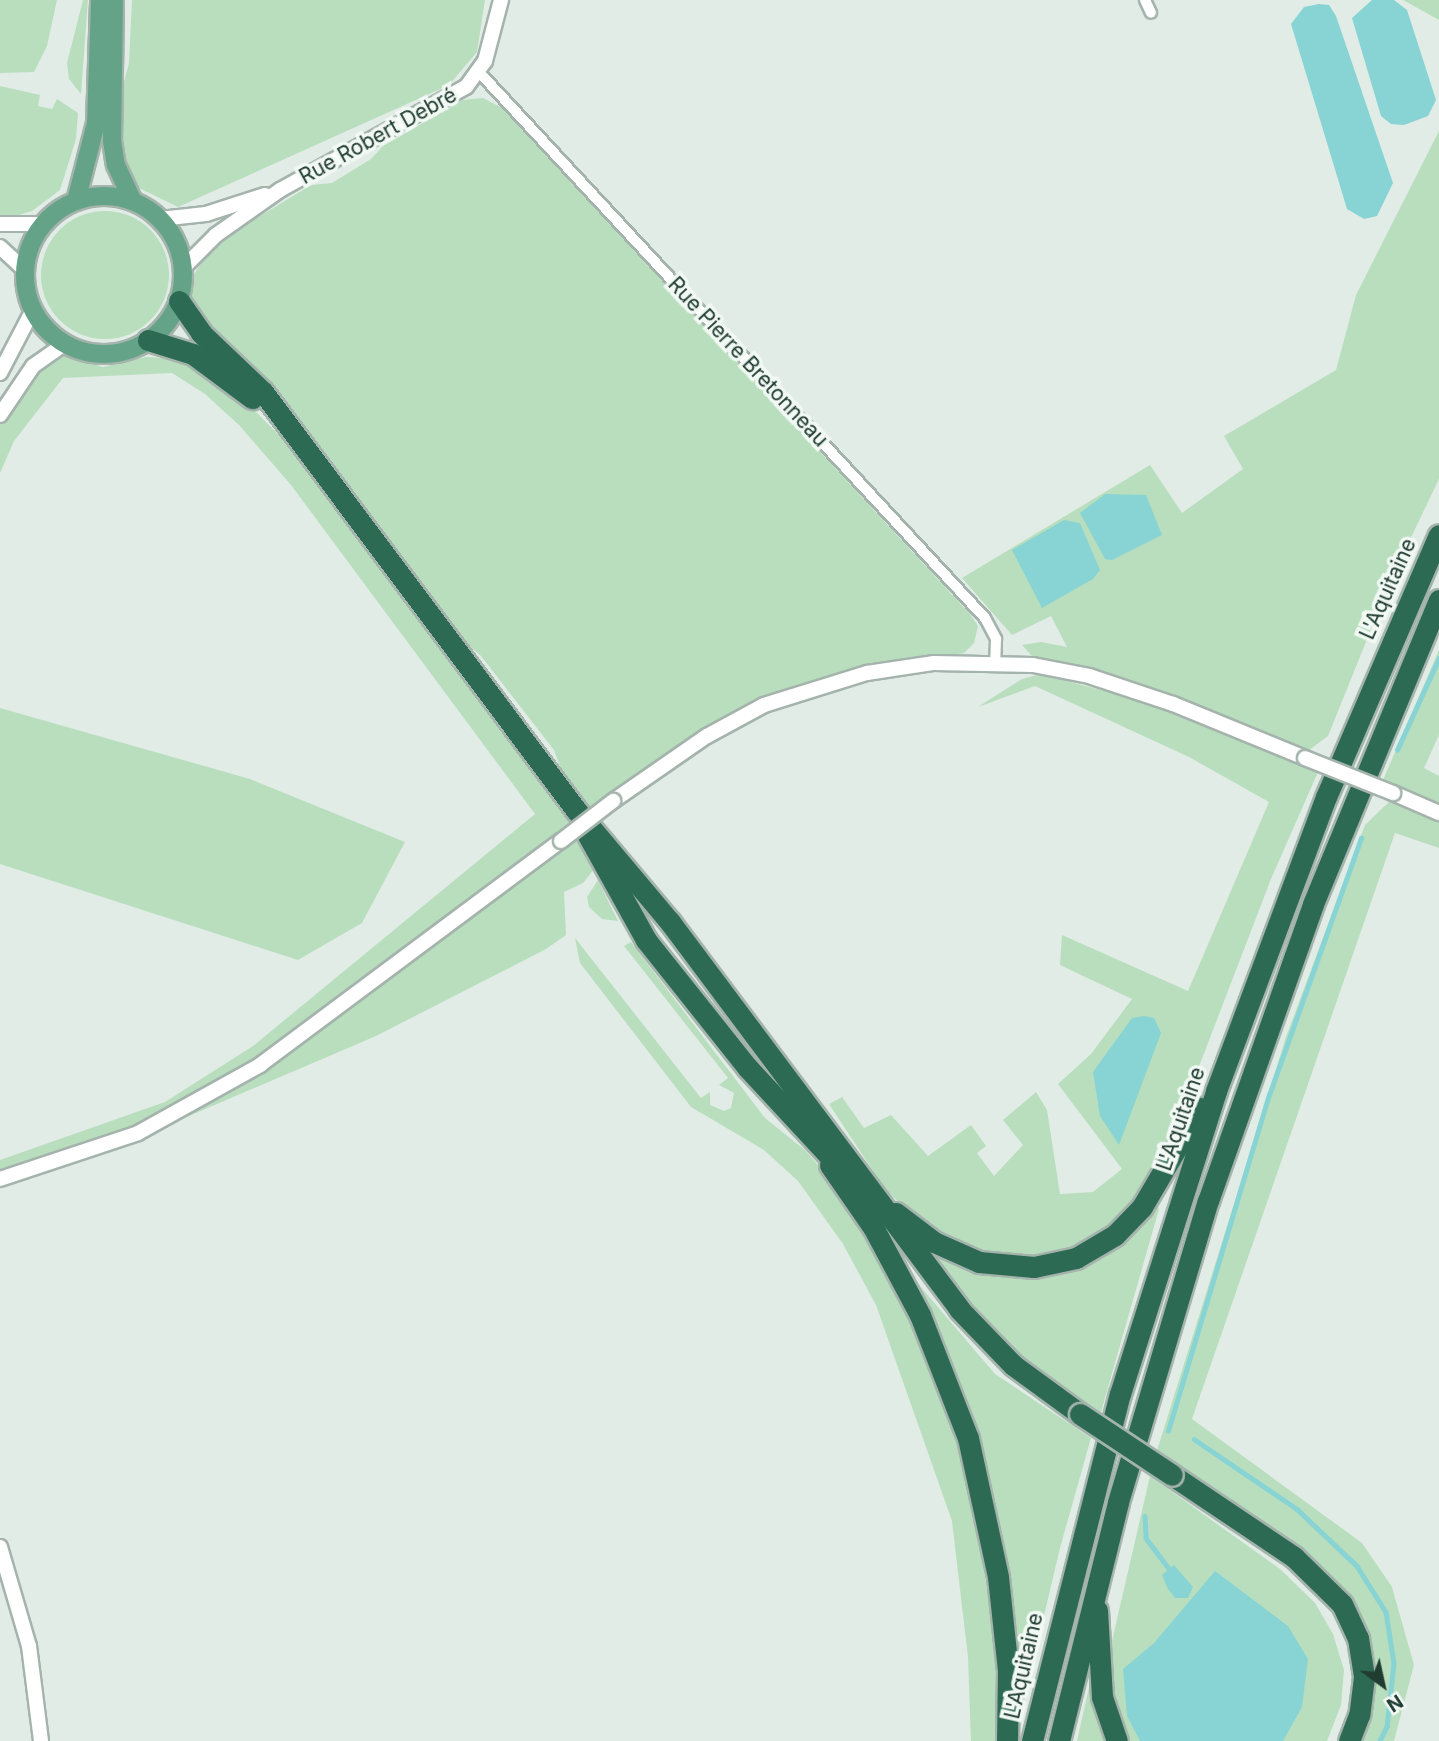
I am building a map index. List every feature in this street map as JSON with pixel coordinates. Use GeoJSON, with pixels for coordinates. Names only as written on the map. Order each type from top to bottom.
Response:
{"type":"FeatureCollection","features":[{"type":"Feature","properties":{"kind":"highway"},"geometry":{"type":"LineString","coordinates":[[179,300],[191,322],[263,392],[576,810],[616,853],[975,1328],[1030,1380],[1079,1418]]}},
{"type":"Feature","properties":{"kind":"highway"},"geometry":{"type":"LineString","coordinates":[[148,340],[207,363],[293,434]]}},
{"type":"Feature","properties":{"kind":"highway","name":"L'Aquitaine"},"geometry":{"type":"LineString","coordinates":[[1032,1741],[1120,1394],[1224,1067],[1331,785],[1439,535]]}},
{"type":"Feature","properties":{"kind":"highway"},"geometry":{"type":"LineString","coordinates":[[1059,1741],[1096,1588],[1172,1313],[1242,1099],[1341,832],[1439,600]]}},
{"type":"Feature","properties":{"kind":"highway"},"geometry":{"type":"LineString","coordinates":[[576,810],[646,940],[747,1067],[817,1146],[843,1171],[969,1333],[1017,1378],[1294,1558],[1342,1604],[1357,1638],[1364,1677],[1359,1715],[1349,1741]]}},
{"type":"Feature","properties":{"kind":"highway"},"geometry":{"type":"LineString","coordinates":[[882,1202],[934,1242],[979,1262],[1034,1267],[1076,1258],[1115,1235],[1142,1206],[1224,1067]]}},
{"type":"Feature","properties":{"kind":"highway"},"geometry":{"type":"LineString","coordinates":[[817,1146],[903,1281],[936,1351],[968,1438],[998,1577],[1008,1671],[1007,1741]]}},
{"type":"Feature","properties":{"kind":"highway"},"geometry":{"type":"LineString","coordinates":[[1171,1478],[1289,1564],[1334,1609],[1349,1640],[1354,1678],[1350,1713],[1338,1741]]}},
{"type":"Feature","properties":{"kind":"highway"},"geometry":{"type":"LineString","coordinates":[[1096,1588],[1102,1698],[1117,1741]]}},
{"type":"Feature","properties":{"kind":"main road"},"geometry":{"type":"LineString","coordinates":[[76,201],[96,122],[100,0]]}},
{"type":"Feature","properties":{"kind":"main road"},"geometry":{"type":"LineString","coordinates":[[114,0],[113,153],[133,201]]}},
{"type":"Feature","properties":{"kind":"main road"},"geometry":{"type":"LineString","coordinates":[[114,197],[133,201],[160,219],[176,242],[183,268],[179,300],[161,329],[148,340],[107,354],[65,344],[33,310],[25,270],[34,238],[44,224],[76,201],[114,197]]}},
{"type":"Feature","properties":{"kind":"street","name":"Rue Robert Debré"},"geometry":{"type":"LineString","coordinates":[[280,190],[457,94],[479,72],[490,49],[501,0]]}},
{"type":"Feature","properties":{"kind":"street"},"geometry":{"type":"LineString","coordinates":[[1145,0],[1151,13]]}},
{"type":"Feature","properties":{"kind":"street","name":"Rue Pierre Bretonneau"},"geometry":{"type":"LineString","coordinates":[[479,72],[985,618],[996,639],[995,662]]}},
{"type":"Feature","properties":{"kind":"street"},"geometry":{"type":"LineString","coordinates":[[160,219],[206,214],[280,190]]}},
{"type":"Feature","properties":{"kind":"street"},"geometry":{"type":"LineString","coordinates":[[183,268],[216,235],[280,190]]}},
{"type":"Feature","properties":{"kind":"street"},"geometry":{"type":"LineString","coordinates":[[0,224],[44,224]]}},
{"type":"Feature","properties":{"kind":"street"},"geometry":{"type":"LineString","coordinates":[[0,247],[25,270]]}},
{"type":"Feature","properties":{"kind":"street"},"geometry":{"type":"LineString","coordinates":[[0,373],[33,310]]}},
{"type":"Feature","properties":{"kind":"street"},"geometry":{"type":"LineString","coordinates":[[0,415],[33,366],[65,344]]}},
{"type":"Feature","properties":{"kind":"street"},"geometry":{"type":"LineString","coordinates":[[0,1179],[138,1133],[260,1065],[613,801],[707,736],[791,694],[909,666],[995,662],[1055,668],[1132,689],[1439,813]]}},
{"type":"Feature","properties":{"kind":"street"},"geometry":{"type":"LineString","coordinates":[[0,1547],[29,1646],[41,1741]]}},
{"type":"Feature","properties":{"kind":"green space"},"geometry":{"type":"Polygon","coordinates":[[[0,0],[57,0],[47,46],[34,72],[0,73],[0,0]]]}},
{"type":"Feature","properties":{"kind":"green space"},"geometry":{"type":"Polygon","coordinates":[[[83,0],[88,0],[81,94],[69,79],[67,63],[83,0]]]}},
{"type":"Feature","properties":{"kind":"green space"},"geometry":{"type":"Polygon","coordinates":[[[132,0],[485,0],[477,52],[449,85],[178,207],[137,187],[125,157],[116,112],[129,63],[132,0]]]}},
{"type":"Feature","properties":{"kind":"green space"},"geometry":{"type":"Polygon","coordinates":[[[1403,0],[1439,0],[1439,20],[1403,0]]]}},
{"type":"Feature","properties":{"kind":"green space"},"geometry":{"type":"Polygon","coordinates":[[[0,86],[40,95],[38,106],[52,109],[57,99],[78,113],[76,139],[60,190],[32,211],[15,216],[0,215],[0,86]]]}},
{"type":"Feature","properties":{"kind":"green space"},"geometry":{"type":"Polygon","coordinates":[[[483,98],[502,108],[970,614],[978,626],[974,643],[964,653],[860,668],[771,696],[705,726],[589,811],[565,780],[554,750],[481,656],[452,631],[197,317],[190,299],[194,274],[214,244],[311,185],[332,183],[371,159],[383,146],[463,100],[483,98]]]}},
{"type":"Feature","properties":{"kind":"green space"},"geometry":{"type":"Polygon","coordinates":[[[1439,131],[1439,479],[1393,575],[1328,736],[1309,750],[1126,679],[1033,657],[1022,645],[1041,642],[1067,647],[1051,616],[1012,635],[962,578],[1150,465],[1182,513],[1243,469],[1224,436],[1336,370],[1356,295],[1439,131]]]}},
{"type":"Feature","properties":{"kind":"green space"},"geometry":{"type":"Polygon","coordinates":[[[105,211],[130,215],[151,229],[165,250],[169,275],[165,300],[151,321],[130,335],[105,339],[80,335],[59,321],[45,300],[41,275],[45,250],[59,229],[80,215],[105,211]]]}},
{"type":"Feature","properties":{"kind":"green space"},"geometry":{"type":"Polygon","coordinates":[[[63,355],[103,367],[146,357],[183,359],[248,404],[281,437],[350,525],[553,793],[571,824],[251,1064],[117,1137],[0,1174],[0,1160],[165,1102],[253,1046],[535,814],[291,485],[239,425],[205,394],[172,373],[63,378],[14,441],[0,473],[0,425],[46,359],[63,355]]]}},
{"type":"Feature","properties":{"kind":"green space"},"geometry":{"type":"Polygon","coordinates":[[[1439,650],[1439,735],[1424,768],[1439,776],[1439,803],[1383,780],[1439,650]]]}},
{"type":"Feature","properties":{"kind":"green space"},"geometry":{"type":"Polygon","coordinates":[[[1041,674],[1160,706],[1318,772],[1271,879],[1165,1155],[1137,1201],[1114,1224],[1068,1252],[1032,1260],[986,1256],[950,1243],[916,1219],[885,1189],[829,1104],[842,1097],[864,1128],[891,1115],[928,1156],[971,1125],[986,1146],[977,1153],[994,1176],[1023,1145],[1003,1120],[1036,1092],[1047,1110],[1060,1194],[1093,1192],[1122,1169],[1058,1084],[1091,1054],[1132,999],[1060,965],[1062,935],[1188,991],[1269,802],[1189,757],[1035,686],[978,707],[1022,679],[1041,674]]]}},
{"type":"Feature","properties":{"kind":"green space"},"geometry":{"type":"Polygon","coordinates":[[[0,708],[250,779],[405,842],[362,923],[298,960],[0,864],[0,708]]]}},
{"type":"Feature","properties":{"kind":"green space"},"geometry":{"type":"Polygon","coordinates":[[[1390,801],[1439,821],[1439,848],[1395,833],[1192,1419],[1362,1543],[1392,1587],[1414,1665],[1394,1741],[1358,1741],[1373,1680],[1338,1591],[1155,1457],[1286,1037],[1365,825],[1390,801]]]}},
{"type":"Feature","properties":{"kind":"green space"},"geometry":{"type":"Polygon","coordinates":[[[579,836],[595,868],[583,883],[564,892],[566,935],[546,949],[376,1036],[175,1122],[259,1073],[579,836]]]}},
{"type":"Feature","properties":{"kind":"green space"},"geometry":{"type":"Polygon","coordinates":[[[598,880],[618,921],[602,919],[589,907],[587,897],[598,880]]]}},
{"type":"Feature","properties":{"kind":"green space"},"geometry":{"type":"Polygon","coordinates":[[[575,938],[701,1098],[710,1092],[710,1105],[724,1111],[731,1108],[734,1093],[719,1085],[728,1078],[624,946],[631,942],[765,1118],[806,1151],[835,1185],[913,1318],[968,1475],[997,1648],[996,1741],[971,1741],[968,1657],[952,1521],[876,1305],[843,1244],[798,1181],[764,1150],[691,1107],[580,963],[575,938]]]}},
{"type":"Feature","properties":{"kind":"green space"},"geometry":{"type":"Polygon","coordinates":[[[1156,1204],[1159,1209],[1099,1419],[1051,1387],[965,1307],[918,1242],[955,1261],[1013,1277],[1070,1266],[1156,1204]]]}},
{"type":"Feature","properties":{"kind":"green space"},"geometry":{"type":"Polygon","coordinates":[[[902,1265],[995,1374],[1091,1438],[1060,1548],[1017,1730],[997,1534],[902,1265]]]}},
{"type":"Feature","properties":{"kind":"green space"},"geometry":{"type":"Polygon","coordinates":[[[1150,1476],[1280,1569],[1315,1603],[1333,1634],[1344,1670],[1341,1705],[1327,1741],[1129,1741],[1121,1730],[1111,1691],[1112,1641],[1150,1476]]]}},
{"type":"Feature","properties":{"kind":"green space"},"geometry":{"type":"Polygon","coordinates":[[[1092,1674],[1110,1741],[1077,1741],[1092,1674]]]}},
{"type":"Feature","properties":{"kind":"water"},"geometry":{"type":"Polygon","coordinates":[[[1372,0],[1394,0],[1407,10],[1436,100],[1428,116],[1404,125],[1391,124],[1381,116],[1352,18],[1372,0]]]}},
{"type":"Feature","properties":{"kind":"water"},"geometry":{"type":"Polygon","coordinates":[[[1329,5],[1336,16],[1393,183],[1377,216],[1364,219],[1347,209],[1291,24],[1304,7],[1329,5]]]}},
{"type":"Feature","properties":{"kind":"water"},"geometry":{"type":"Polygon","coordinates":[[[1105,494],[1146,495],[1162,535],[1112,560],[1105,559],[1080,513],[1105,494]]]}},
{"type":"Feature","properties":{"kind":"water"},"geometry":{"type":"Polygon","coordinates":[[[1064,520],[1080,523],[1100,570],[1093,579],[1042,608],[1012,550],[1064,520]]]}},
{"type":"Feature","properties":{"kind":"water"},"geometry":{"type":"Polygon","coordinates":[[[1132,1018],[1154,1018],[1161,1033],[1119,1145],[1100,1116],[1093,1072],[1132,1018]]]}},
{"type":"Feature","properties":{"kind":"water"},"geometry":{"type":"Polygon","coordinates":[[[1174,1565],[1193,1587],[1188,1598],[1175,1598],[1162,1575],[1174,1565]]]}},
{"type":"Feature","properties":{"kind":"water"},"geometry":{"type":"Polygon","coordinates":[[[1215,1571],[1288,1626],[1308,1659],[1302,1707],[1283,1741],[1140,1741],[1127,1716],[1123,1669],[1154,1643],[1215,1571]]]}},
{"type":"Feature","properties":{"kind":"waterway"},"geometry":{"type":"LineString","coordinates":[[1397,750],[1439,658]]}},
{"type":"Feature","properties":{"kind":"waterway"},"geometry":{"type":"LineString","coordinates":[[1168,1431],[1269,1095],[1361,838]]}},
{"type":"Feature","properties":{"kind":"waterway"},"geometry":{"type":"LineString","coordinates":[[1194,1439],[1297,1509],[1357,1566],[1386,1612],[1394,1663],[1387,1727],[1380,1741]]}},
{"type":"Feature","properties":{"kind":"waterway"},"geometry":{"type":"LineString","coordinates":[[1145,1516],[1146,1538],[1170,1570]]}}]}
